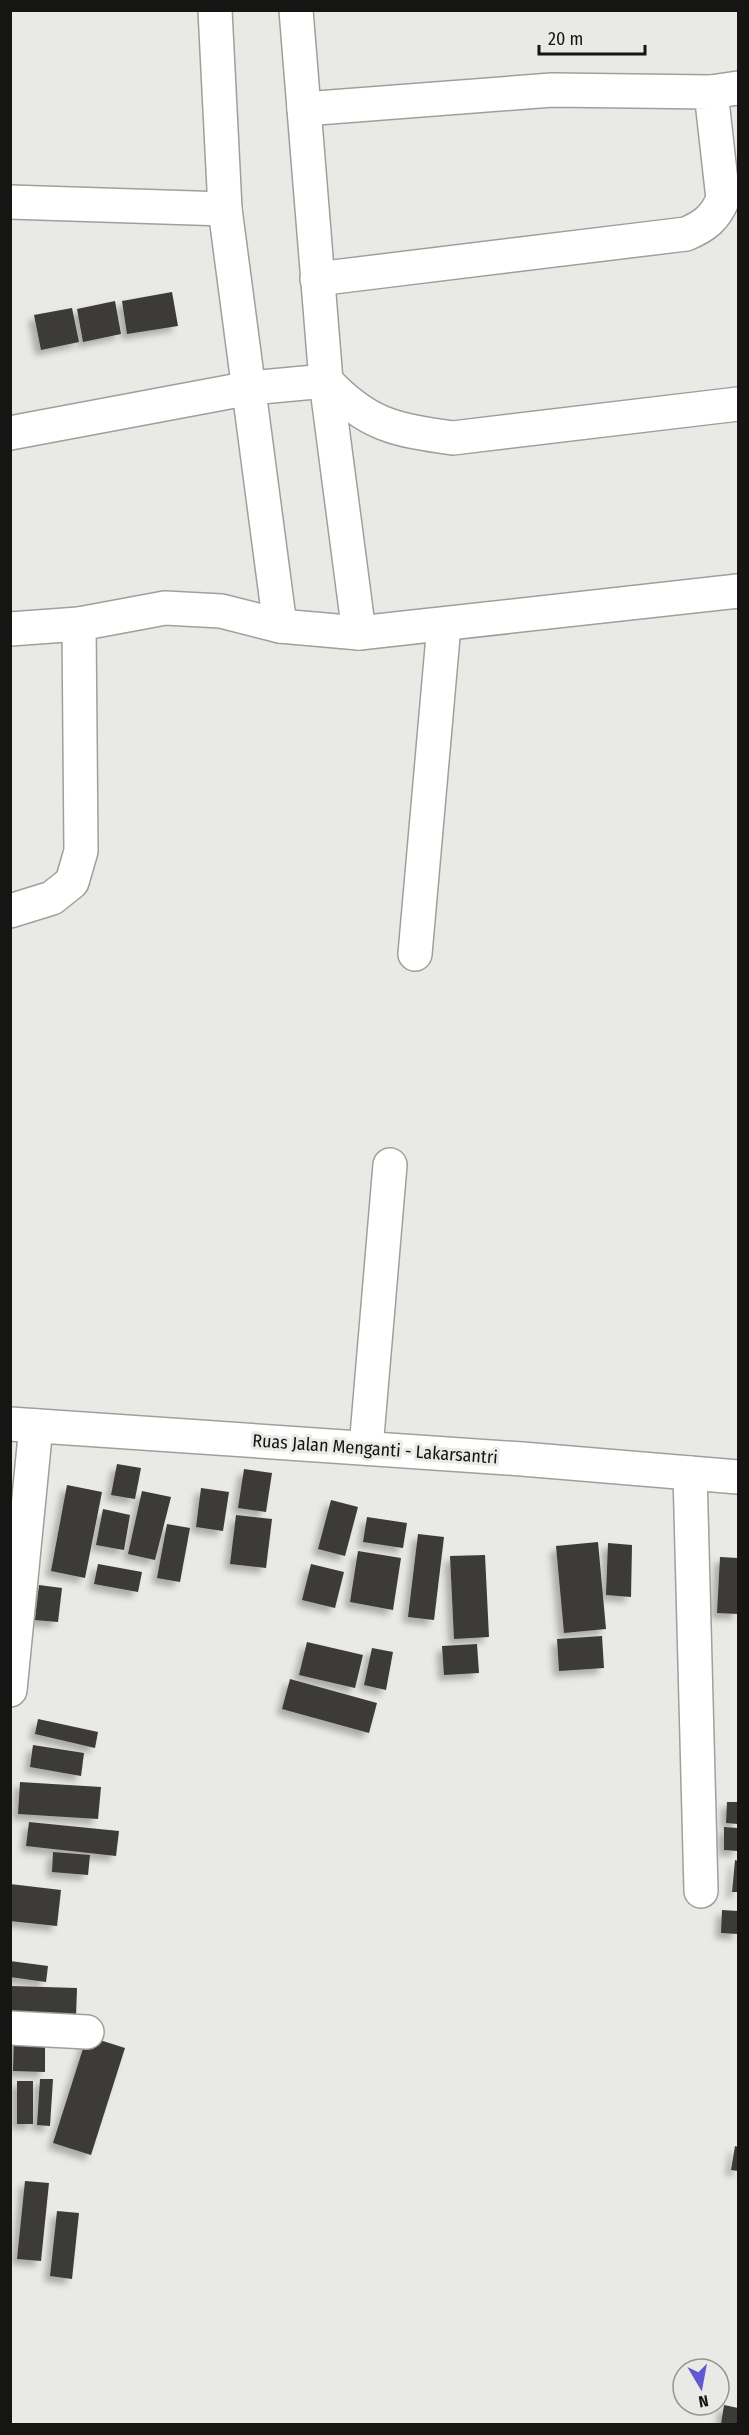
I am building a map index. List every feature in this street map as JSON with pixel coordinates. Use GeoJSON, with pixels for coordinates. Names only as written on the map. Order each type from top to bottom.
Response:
{"type":"FeatureCollection","features":[{"type":"Feature","properties":{"kind":"street"},"geometry":{"type":"LineString","coordinates":[[215,10],[225,209],[280,626]]}},
{"type":"Feature","properties":{"kind":"street"},"geometry":{"type":"LineString","coordinates":[[296,10],[326,381],[359,633]]}},
{"type":"Feature","properties":{"kind":"street"},"geometry":{"type":"LineString","coordinates":[[304,109],[552,90],[725,90],[723,200],[717,214],[702,227],[665,237],[317,279]]}},
{"type":"Feature","properties":{"kind":"street"},"geometry":{"type":"LineString","coordinates":[[10,202],[225,209]]}},
{"type":"Feature","properties":{"kind":"street"},"geometry":{"type":"LineString","coordinates":[[10,433],[250,388],[326,381]]}},
{"type":"Feature","properties":{"kind":"street"},"geometry":{"type":"LineString","coordinates":[[326,381],[347,404],[373,420],[407,432],[453,438],[738,404]]}},
{"type":"Feature","properties":{"kind":"street"},"geometry":{"type":"LineString","coordinates":[[10,629],[79,624],[165,608],[221,611],[280,626],[359,633],[738,591]]}},
{"type":"Feature","properties":{"kind":"street"},"geometry":{"type":"LineString","coordinates":[[10,911],[52,898],[72,882],[81,851],[79,624]]}},
{"type":"Feature","properties":{"kind":"street"},"geometry":{"type":"LineString","coordinates":[[415,954],[444,624]]}},
{"type":"Feature","properties":{"kind":"street"},"geometry":{"type":"LineString","coordinates":[[366,1448],[390,1164]]}},
{"type":"Feature","properties":{"kind":"street"},"geometry":{"type":"LineString","coordinates":[[10,1690],[23,1425]]}},
{"type":"Feature","properties":{"kind":"street","name":"Ruas Jalan Menganti - Lakarsantri"},"geometry":{"type":"LineString","coordinates":[[23,1425],[366,1448],[738,1477]]}},
{"type":"Feature","properties":{"kind":"street"},"geometry":{"type":"LineString","coordinates":[[690,1473],[701,1891]]}},
{"type":"Feature","properties":{"kind":"street"},"geometry":{"type":"LineString","coordinates":[[10,2028],[87,2032]]}},
{"type":"Feature","properties":{"kind":"building"},"geometry":{"type":"Polygon","coordinates":[[[172,292],[178,326],[127,334],[122,301],[172,292]]]}},
{"type":"Feature","properties":{"kind":"building"},"geometry":{"type":"Polygon","coordinates":[[[115,301],[121,334],[83,342],[77,309],[115,301]]]}},
{"type":"Feature","properties":{"kind":"building"},"geometry":{"type":"Polygon","coordinates":[[[72,308],[79,342],[41,350],[34,315],[72,308]]]}},
{"type":"Feature","properties":{"kind":"building"},"geometry":{"type":"Polygon","coordinates":[[[117,1464],[141,1468],[135,1499],[111,1495],[117,1464]]]}},
{"type":"Feature","properties":{"kind":"building"},"geometry":{"type":"Polygon","coordinates":[[[244,1469],[272,1473],[266,1512],[238,1508],[244,1469]]]}},
{"type":"Feature","properties":{"kind":"building"},"geometry":{"type":"Polygon","coordinates":[[[67,1485],[102,1492],[85,1578],[51,1571],[67,1485]]]}},
{"type":"Feature","properties":{"kind":"building"},"geometry":{"type":"Polygon","coordinates":[[[201,1488],[229,1492],[223,1531],[196,1527],[201,1488]]]}},
{"type":"Feature","properties":{"kind":"building"},"geometry":{"type":"Polygon","coordinates":[[[142,1491],[171,1497],[155,1560],[128,1554],[142,1491]]]}},
{"type":"Feature","properties":{"kind":"building"},"geometry":{"type":"Polygon","coordinates":[[[331,1500],[358,1507],[345,1556],[318,1549],[331,1500]]]}},
{"type":"Feature","properties":{"kind":"building"},"geometry":{"type":"Polygon","coordinates":[[[103,1509],[130,1515],[124,1550],[96,1545],[103,1509]]]}},
{"type":"Feature","properties":{"kind":"building"},"geometry":{"type":"Polygon","coordinates":[[[236,1515],[272,1519],[266,1568],[230,1564],[236,1515]]]}},
{"type":"Feature","properties":{"kind":"building"},"geometry":{"type":"Polygon","coordinates":[[[367,1517],[407,1523],[403,1548],[363,1542],[367,1517]]]}},
{"type":"Feature","properties":{"kind":"building"},"geometry":{"type":"Polygon","coordinates":[[[167,1524],[190,1528],[180,1582],[157,1578],[167,1524]]]}},
{"type":"Feature","properties":{"kind":"building"},"geometry":{"type":"Polygon","coordinates":[[[418,1534],[444,1537],[434,1620],[408,1617],[418,1534]]]}},
{"type":"Feature","properties":{"kind":"building"},"geometry":{"type":"Polygon","coordinates":[[[598,1542],[606,1629],[564,1633],[556,1546],[598,1542]]]}},
{"type":"Feature","properties":{"kind":"building"},"geometry":{"type":"Polygon","coordinates":[[[608,1543],[632,1545],[631,1597],[606,1595],[608,1543]]]}},
{"type":"Feature","properties":{"kind":"building"},"geometry":{"type":"Polygon","coordinates":[[[358,1551],[401,1558],[393,1610],[350,1602],[358,1551]]]}},
{"type":"Feature","properties":{"kind":"building"},"geometry":{"type":"Polygon","coordinates":[[[485,1555],[489,1637],[454,1639],[450,1556],[485,1555]]]}},
{"type":"Feature","properties":{"kind":"building"},"geometry":{"type":"Polygon","coordinates":[[[720,1557],[738,1558],[738,1614],[717,1613],[720,1557]]]}},
{"type":"Feature","properties":{"kind":"building"},"geometry":{"type":"Polygon","coordinates":[[[98,1564],[142,1572],[138,1592],[94,1584],[98,1564]]]}},
{"type":"Feature","properties":{"kind":"building"},"geometry":{"type":"Polygon","coordinates":[[[311,1564],[344,1572],[335,1608],[302,1600],[311,1564]]]}},
{"type":"Feature","properties":{"kind":"building"},"geometry":{"type":"Polygon","coordinates":[[[39,1585],[62,1588],[58,1622],[35,1620],[39,1585]]]}},
{"type":"Feature","properties":{"kind":"building"},"geometry":{"type":"Polygon","coordinates":[[[602,1636],[604,1668],[559,1671],[557,1639],[602,1636]]]}},
{"type":"Feature","properties":{"kind":"building"},"geometry":{"type":"Polygon","coordinates":[[[307,1642],[363,1655],[355,1688],[299,1675],[307,1642]]]}},
{"type":"Feature","properties":{"kind":"building"},"geometry":{"type":"Polygon","coordinates":[[[477,1644],[479,1673],[444,1675],[442,1646],[477,1644]]]}},
{"type":"Feature","properties":{"kind":"building"},"geometry":{"type":"Polygon","coordinates":[[[372,1648],[393,1652],[386,1690],[364,1685],[372,1648]]]}},
{"type":"Feature","properties":{"kind":"building"},"geometry":{"type":"Polygon","coordinates":[[[290,1679],[377,1703],[369,1733],[282,1709],[290,1679]]]}},
{"type":"Feature","properties":{"kind":"building"},"geometry":{"type":"Polygon","coordinates":[[[38,1719],[98,1732],[95,1748],[35,1734],[38,1719]]]}},
{"type":"Feature","properties":{"kind":"building"},"geometry":{"type":"Polygon","coordinates":[[[33,1745],[84,1753],[81,1776],[30,1767],[33,1745]]]}},
{"type":"Feature","properties":{"kind":"building"},"geometry":{"type":"Polygon","coordinates":[[[20,1782],[101,1787],[98,1819],[18,1814],[20,1782]]]}},
{"type":"Feature","properties":{"kind":"building"},"geometry":{"type":"Polygon","coordinates":[[[727,1802],[738,1802],[738,1824],[726,1823],[727,1802]]]}},
{"type":"Feature","properties":{"kind":"building"},"geometry":{"type":"Polygon","coordinates":[[[29,1822],[119,1831],[116,1856],[26,1846],[29,1822]]]}},
{"type":"Feature","properties":{"kind":"building"},"geometry":{"type":"Polygon","coordinates":[[[724,1827],[738,1828],[738,1851],[724,1850],[724,1827]]]}},
{"type":"Feature","properties":{"kind":"building"},"geometry":{"type":"Polygon","coordinates":[[[53,1852],[90,1855],[88,1875],[52,1872],[53,1852]]]}},
{"type":"Feature","properties":{"kind":"building"},"geometry":{"type":"Polygon","coordinates":[[[735,1860],[738,1861],[738,1892],[732,1892],[735,1860]]]}},
{"type":"Feature","properties":{"kind":"building"},"geometry":{"type":"Polygon","coordinates":[[[10,1884],[61,1890],[57,1926],[10,1921],[10,1884]]]}},
{"type":"Feature","properties":{"kind":"building"},"geometry":{"type":"Polygon","coordinates":[[[722,1910],[738,1911],[738,1934],[721,1933],[722,1910]]]}},
{"type":"Feature","properties":{"kind":"building"},"geometry":{"type":"Polygon","coordinates":[[[10,1961],[48,1966],[46,1982],[10,1977],[10,1961]]]}},
{"type":"Feature","properties":{"kind":"building"},"geometry":{"type":"Polygon","coordinates":[[[11,1986],[77,1988],[76,2017],[10,2015],[11,1986]]]}},
{"type":"Feature","properties":{"kind":"building"},"geometry":{"type":"Polygon","coordinates":[[[14,2032],[45,2033],[45,2072],[13,2071],[14,2032]]]}},
{"type":"Feature","properties":{"kind":"building"},"geometry":{"type":"Polygon","coordinates":[[[87,2036],[125,2048],[91,2155],[53,2143],[87,2036]]]}},
{"type":"Feature","properties":{"kind":"building"},"geometry":{"type":"Polygon","coordinates":[[[40,2079],[53,2079],[50,2126],[37,2125],[40,2079]]]}},
{"type":"Feature","properties":{"kind":"building"},"geometry":{"type":"Polygon","coordinates":[[[17,2081],[33,2081],[33,2124],[17,2124],[17,2081]]]}},
{"type":"Feature","properties":{"kind":"building"},"geometry":{"type":"Polygon","coordinates":[[[735,2146],[738,2147],[738,2171],[731,2170],[735,2146]]]}},
{"type":"Feature","properties":{"kind":"building"},"geometry":{"type":"Polygon","coordinates":[[[25,2181],[49,2183],[41,2261],[17,2259],[25,2181]]]}},
{"type":"Feature","properties":{"kind":"building"},"geometry":{"type":"Polygon","coordinates":[[[57,2211],[79,2213],[72,2279],[50,2276],[57,2211]]]}},
{"type":"Feature","properties":{"kind":"building"},"geometry":{"type":"Polygon","coordinates":[[[731,2406],[738,2408],[738,2424],[721,2424],[722,2417],[731,2417],[731,2406]]]}}]}
